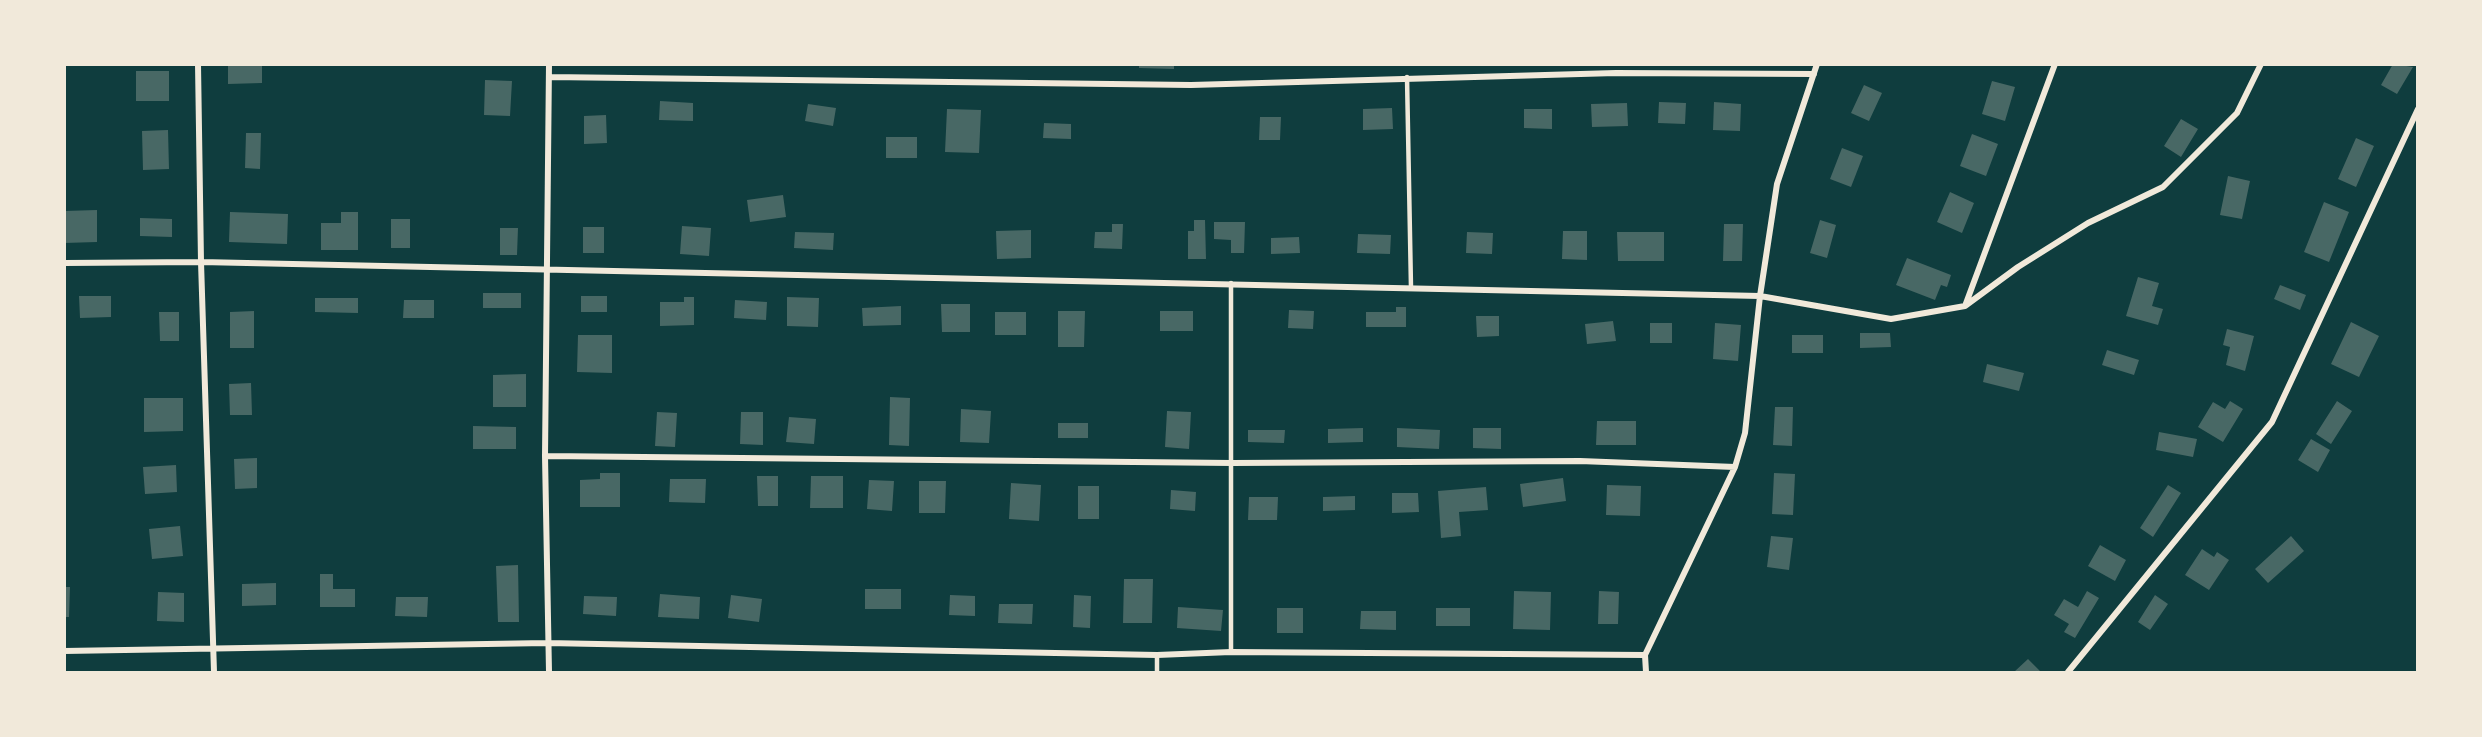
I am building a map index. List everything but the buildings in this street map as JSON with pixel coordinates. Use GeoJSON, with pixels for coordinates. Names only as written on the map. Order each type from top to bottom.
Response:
{"type":"FeatureCollection","features":[{"type":"Feature","properties":{"kind":"street"},"geometry":{"type":"LineString","coordinates":[[198,64],[201,262],[214,672]]}},
{"type":"Feature","properties":{"kind":"street"},"geometry":{"type":"LineString","coordinates":[[549,64],[545,456],[549,672]]}},
{"type":"Feature","properties":{"kind":"street"},"geometry":{"type":"LineString","coordinates":[[1646,672],[1645,656],[1735,467],[1745,434],[1760,296],[1777,184],[1817,64]]}},
{"type":"Feature","properties":{"kind":"street"},"geometry":{"type":"LineString","coordinates":[[1965,306],[2055,64]]}},
{"type":"Feature","properties":{"kind":"street"},"geometry":{"type":"LineString","coordinates":[[64,263],[201,262],[1760,296],[1891,319],[1965,306],[2019,267],[2088,223],[2163,187],[2237,112],[2261,64]]}},
{"type":"Feature","properties":{"kind":"street"},"geometry":{"type":"LineString","coordinates":[[549,77],[1191,85],[1407,77],[1729,72],[1814,74]]}},
{"type":"Feature","properties":{"kind":"street"},"geometry":{"type":"LineString","coordinates":[[2068,672],[2272,422],[2418,109]]}},
{"type":"Feature","properties":{"kind":"street"},"geometry":{"type":"LineString","coordinates":[[545,456],[1232,463],[1580,461],[1735,467]]}},
{"type":"Feature","properties":{"kind":"street"},"geometry":{"type":"LineString","coordinates":[[64,651],[547,643],[1157,655],[1231,652],[1645,656]]}},
{"type":"Feature","properties":{"kind":"lane"},"geometry":{"type":"LineString","coordinates":[[1407,77],[1411,288]]}},
{"type":"Feature","properties":{"kind":"lane"},"geometry":{"type":"LineString","coordinates":[[1231,283],[1231,652]]}},
{"type":"Feature","properties":{"kind":"lane"},"geometry":{"type":"LineString","coordinates":[[1157,655],[1157,672]]}}]}
